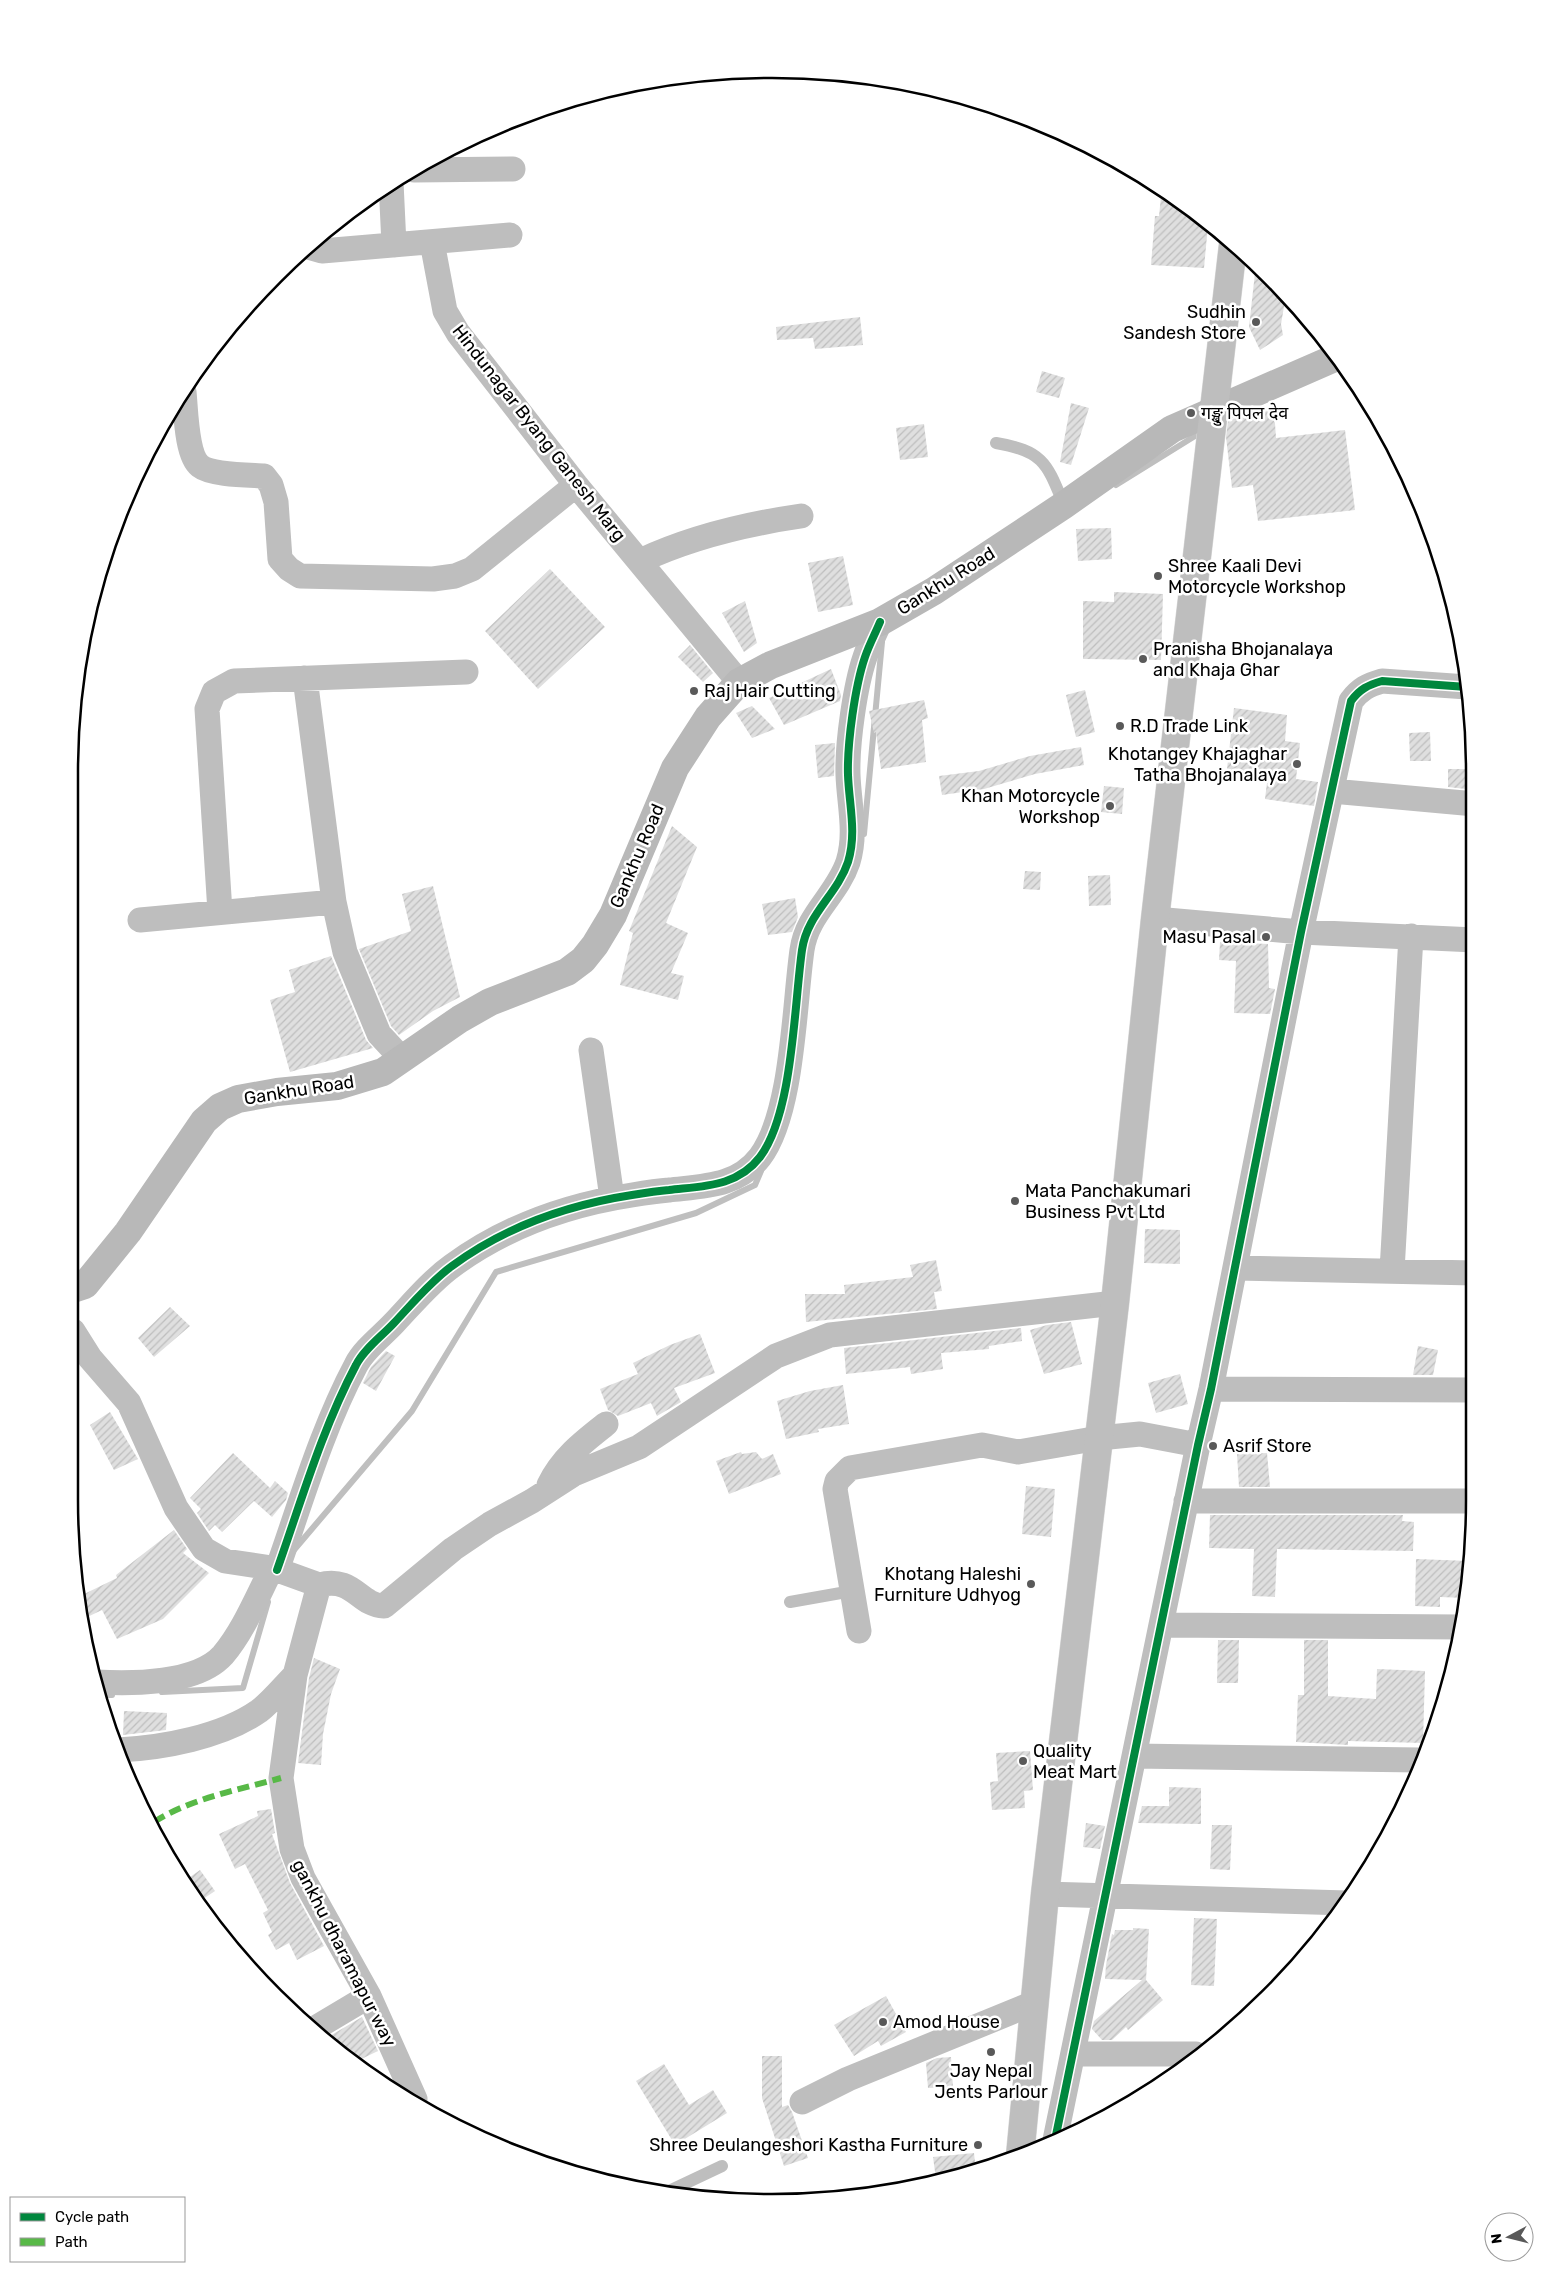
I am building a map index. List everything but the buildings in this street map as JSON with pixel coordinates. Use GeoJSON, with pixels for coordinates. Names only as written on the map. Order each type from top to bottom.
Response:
{"type":"FeatureCollection","features":[{"type":"Feature","properties":{"kind":"main road"},"geometry":{"type":"LineString","coordinates":[[1021,2148],[1045,1894],[1115,1303],[1155,919],[1232,252]]}},
{"type":"Feature","properties":{"kind":"main road","name":"Gankhu Road"},"geometry":{"type":"LineString","coordinates":[[78,1287],[85,1285],[128,1232],[204,1121],[220,1107],[238,1099],[277,1092],[338,1086],[384,1072],[490,1002],[567,972],[582,960],[595,945],[612,915],[675,768],[708,717],[739,682],[771,665],[880,622],[934,591],[1064,505],[1172,429],[1330,359]]}},
{"type":"Feature","properties":{"kind":"street"},"geometry":{"type":"LineString","coordinates":[[427,170],[513,169]]}},
{"type":"Feature","properties":{"kind":"street"},"geometry":{"type":"LineString","coordinates":[[391,192],[394,245]]}},
{"type":"Feature","properties":{"kind":"street"},"geometry":{"type":"LineString","coordinates":[[315,249],[322,251],[510,235]]}},
{"type":"Feature","properties":{"kind":"street","name":"Hindunagar Byang Ganesh Marg"},"geometry":{"type":"LineString","coordinates":[[432,242],[445,311],[458,333],[576,485],[739,682]]}},
{"type":"Feature","properties":{"kind":"street"},"geometry":{"type":"LineString","coordinates":[[185,402],[192,456],[200,467],[214,471],[264,476],[271,485],[276,502],[280,559],[289,570],[300,576],[433,579],[455,576],[472,569],[576,485]]}},
{"type":"Feature","properties":{"kind":"street"},"geometry":{"type":"LineString","coordinates":[[640,561],[672,546],[756,523],[801,516]]}},
{"type":"Feature","properties":{"kind":"street"},"geometry":{"type":"LineString","coordinates":[[102,1682],[159,1681],[187,1675],[206,1667],[222,1656],[236,1638],[274,1569],[325,1435],[358,1362],[399,1317],[451,1267],[501,1234],[542,1217],[612,1198],[708,1186],[730,1181],[748,1170],[761,1156],[779,1117],[786,1084],[802,945],[812,918],[838,884],[848,861],[853,833],[848,772],[852,718],[864,658],[880,622]]}},
{"type":"Feature","properties":{"kind":"street"},"geometry":{"type":"LineString","coordinates":[[220,912],[208,709],[214,692],[234,681],[466,672]]}},
{"type":"Feature","properties":{"kind":"street"},"geometry":{"type":"LineString","coordinates":[[305,678],[334,902],[345,952],[379,1034],[402,1059]]}},
{"type":"Feature","properties":{"kind":"street"},"geometry":{"type":"LineString","coordinates":[[1056,2134],[1186,1501],[1211,1389],[1301,932],[1351,701],[1358,690],[1382,681],[1461,686]]}},
{"type":"Feature","properties":{"kind":"street"},"geometry":{"type":"LineString","coordinates":[[1332,791],[1466,803]]}},
{"type":"Feature","properties":{"kind":"street"},"geometry":{"type":"LineString","coordinates":[[140,920],[334,902]]}},
{"type":"Feature","properties":{"kind":"street"},"geometry":{"type":"LineString","coordinates":[[1155,919],[1301,932],[1466,939]]}},
{"type":"Feature","properties":{"kind":"street"},"geometry":{"type":"LineString","coordinates":[[1392,1271],[1411,936]]}},
{"type":"Feature","properties":{"kind":"street"},"geometry":{"type":"LineString","coordinates":[[591,1050],[612,1198]]}},
{"type":"Feature","properties":{"kind":"street"},"geometry":{"type":"LineString","coordinates":[[1235,1268],[1466,1273]]}},
{"type":"Feature","properties":{"kind":"street"},"geometry":{"type":"LineString","coordinates":[[78,1339],[90,1358],[129,1403],[176,1508],[204,1549],[225,1561],[274,1569],[319,1585],[331,1582],[350,1587],[375,1605],[384,1606],[453,1549],[490,1524],[532,1501],[574,1474],[639,1447],[776,1356],[830,1335],[1115,1303]]}},
{"type":"Feature","properties":{"kind":"street"},"geometry":{"type":"LineString","coordinates":[[1211,1389],[1466,1390]]}},
{"type":"Feature","properties":{"kind":"street"},"geometry":{"type":"LineString","coordinates":[[547,1490],[556,1470],[577,1446],[606,1424]]}},
{"type":"Feature","properties":{"kind":"street"},"geometry":{"type":"LineString","coordinates":[[859,1631],[835,1489],[836,1481],[850,1468],[982,1445],[1018,1452],[1099,1438],[1140,1434],[1198,1445]]}},
{"type":"Feature","properties":{"kind":"street"},"geometry":{"type":"LineString","coordinates":[[1186,1501],[1466,1501]]}},
{"type":"Feature","properties":{"kind":"street","name":"gankhu dharamapur way"},"geometry":{"type":"LineString","coordinates":[[319,1585],[295,1675],[281,1778],[292,1849],[303,1878],[369,1996],[412,2093]]}},
{"type":"Feature","properties":{"kind":"street"},"geometry":{"type":"LineString","coordinates":[[1162,1625],[1454,1627]]}},
{"type":"Feature","properties":{"kind":"street"},"geometry":{"type":"LineString","coordinates":[[124,1750],[147,1748],[193,1738],[231,1726],[259,1710],[295,1675]]}},
{"type":"Feature","properties":{"kind":"street"},"geometry":{"type":"LineString","coordinates":[[1134,1756],[1416,1760]]}},
{"type":"Feature","properties":{"kind":"street"},"geometry":{"type":"LineString","coordinates":[[1045,1894],[1337,1903]]}},
{"type":"Feature","properties":{"kind":"street"},"geometry":{"type":"LineString","coordinates":[[319,2026],[369,1996]]}},
{"type":"Feature","properties":{"kind":"street"},"geometry":{"type":"LineString","coordinates":[[802,2102],[848,2079],[1034,2003]]}},
{"type":"Feature","properties":{"kind":"street"},"geometry":{"type":"LineString","coordinates":[[1072,2054],[1191,2054]]}},
{"type":"Feature","properties":{"kind":"lane"},"geometry":{"type":"LineString","coordinates":[[996,443],[1016,446],[1029,451],[1045,463],[1064,505]]}},
{"type":"Feature","properties":{"kind":"lane"},"geometry":{"type":"LineString","coordinates":[[790,1602],[852,1591]]}},
{"type":"Feature","properties":{"kind":"lane"},"geometry":{"type":"LineString","coordinates":[[675,2188],[722,2166]]}},
{"type":"Feature","properties":{"kind":"waterway"},"geometry":{"type":"LineString","coordinates":[[1116,485],[1203,431]]}},
{"type":"Feature","properties":{"kind":"waterway"},"geometry":{"type":"LineString","coordinates":[[864,834],[882,642]]}},
{"type":"Feature","properties":{"kind":"waterway"},"geometry":{"type":"LineString","coordinates":[[294,1550],[412,1411],[496,1272],[696,1213],[755,1185],[761,1171]]}},
{"type":"Feature","properties":{"kind":"waterway"},"geometry":{"type":"LineString","coordinates":[[162,1692],[243,1688],[268,1602]]}},
{"type":"Feature","properties":{"kind":"waterway"},"geometry":{"type":"LineString","coordinates":[[106,1695],[112,1695]]}},
{"type":"Feature","properties":{"kind":"marked path"},"geometry":{"type":"LineString","coordinates":[[157,1821],[200,1801],[281,1778]]}},
{"type":"Feature","properties":{"kind":"cycle path"},"geometry":{"type":"LineString","coordinates":[[277,1570],[322,1440],[359,1359],[444,1272],[493,1240],[538,1220],[608,1199],[707,1186],[730,1180],[751,1167],[760,1157],[771,1138],[786,1087],[805,937],[816,915],[843,874],[851,851],[852,818],[848,762],[852,715],[861,669],[880,622]]}},
{"type":"Feature","properties":{"kind":"cycle path"},"geometry":{"type":"LineString","coordinates":[[1056,2134],[1211,1389],[1301,932],[1351,701],[1365,688],[1382,681],[1461,687]]}},
{"type":"Feature","properties":{"kind":"place","name":"Sudhin Sandesh Store"},"geometry":{"type":"Point","coordinates":[1256,322]}},
{"type":"Feature","properties":{"kind":"place","name":"गङ्खु पिपल देव"},"geometry":{"type":"Point","coordinates":[1191,413]}},
{"type":"Feature","properties":{"kind":"place","name":"Shree Kaali Devi Motorcycle Workshop"},"geometry":{"type":"Point","coordinates":[1158,576]}},
{"type":"Feature","properties":{"kind":"place","name":"Pranisha Bhojanalaya and Khaja Ghar"},"geometry":{"type":"Point","coordinates":[1143,659]}},
{"type":"Feature","properties":{"kind":"place","name":"Raj Hair Cutting"},"geometry":{"type":"Point","coordinates":[694,691]}},
{"type":"Feature","properties":{"kind":"place","name":"R.D Trade Link"},"geometry":{"type":"Point","coordinates":[1120,726]}},
{"type":"Feature","properties":{"kind":"place","name":"Khotangey Khajaghar Tatha Bhojanalaya"},"geometry":{"type":"Point","coordinates":[1297,764]}},
{"type":"Feature","properties":{"kind":"place","name":"Khan Motorcycle Workshop"},"geometry":{"type":"Point","coordinates":[1110,806]}},
{"type":"Feature","properties":{"kind":"place","name":"Masu Pasal"},"geometry":{"type":"Point","coordinates":[1266,937]}},
{"type":"Feature","properties":{"kind":"place","name":"Mata Panchakumari Business Pvt Ltd"},"geometry":{"type":"Point","coordinates":[1015,1201]}},
{"type":"Feature","properties":{"kind":"place","name":"Asrif Store"},"geometry":{"type":"Point","coordinates":[1213,1446]}},
{"type":"Feature","properties":{"kind":"place","name":"Khotang Haleshi Furniture Udhyog"},"geometry":{"type":"Point","coordinates":[1031,1584]}},
{"type":"Feature","properties":{"kind":"place","name":"Quality Meat Mart"},"geometry":{"type":"Point","coordinates":[1023,1761]}},
{"type":"Feature","properties":{"kind":"place","name":"Amod House"},"geometry":{"type":"Point","coordinates":[883,2022]}},
{"type":"Feature","properties":{"kind":"place","name":"Jay Nepal Jents Parlour"},"geometry":{"type":"Point","coordinates":[991,2052]}},
{"type":"Feature","properties":{"kind":"place","name":"Shree Deulangeshori Kastha Furniture"},"geometry":{"type":"Point","coordinates":[978,2145]}}]}
